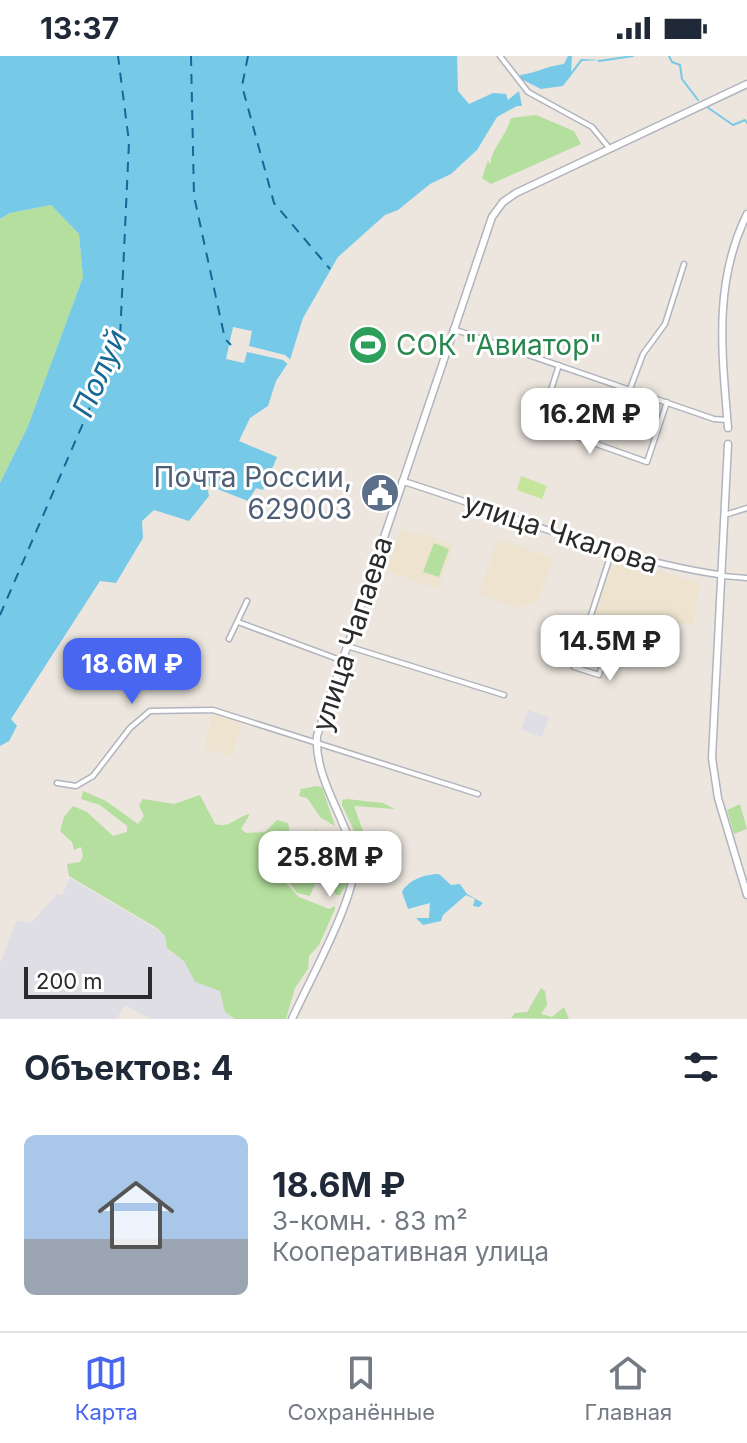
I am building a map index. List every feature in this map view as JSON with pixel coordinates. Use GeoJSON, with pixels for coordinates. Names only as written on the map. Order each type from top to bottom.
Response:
{"type":"FeatureCollection","features":[{"type":"Feature","properties":{"kind":"main road","name":"улица Чапаева"},"geometry":{"type":"LineString","coordinates":[[292,1019],[355,874],[351,846],[324,775],[317,742],[487,229],[499,206],[516,193],[747,84]]}},
{"type":"Feature","properties":{"kind":"main road"},"geometry":{"type":"LineString","coordinates":[[727,424],[721,303],[729,259],[747,214]]}},
{"type":"Feature","properties":{"kind":"main road"},"geometry":{"type":"LineString","coordinates":[[728,444],[728,514],[713,767],[720,806],[747,895]]}},
{"type":"Feature","properties":{"kind":"street"},"geometry":{"type":"LineString","coordinates":[[500,56],[528,92],[592,127],[610,149]]}},
{"type":"Feature","properties":{"kind":"street"},"geometry":{"type":"LineString","coordinates":[[630,389],[643,354],[665,324],[684,264]]}},
{"type":"Feature","properties":{"kind":"street"},"geometry":{"type":"LineString","coordinates":[[453,329],[727,424]]}},
{"type":"Feature","properties":{"kind":"street"},"geometry":{"type":"LineString","coordinates":[[559,365],[540,424],[647,462],[667,402]]}},
{"type":"Feature","properties":{"kind":"street","name":"улица Чкалова"},"geometry":{"type":"LineString","coordinates":[[401,481],[669,568],[723,576]]}},
{"type":"Feature","properties":{"kind":"street"},"geometry":{"type":"LineString","coordinates":[[728,514],[747,508]]}},
{"type":"Feature","properties":{"kind":"street"},"geometry":{"type":"LineString","coordinates":[[611,638],[599,675],[574,667],[612,551]]}},
{"type":"Feature","properties":{"kind":"street"},"geometry":{"type":"LineString","coordinates":[[723,576],[747,578]]}},
{"type":"Feature","properties":{"kind":"street"},"geometry":{"type":"LineString","coordinates":[[229,639],[247,601]]}},
{"type":"Feature","properties":{"kind":"street"},"geometry":{"type":"LineString","coordinates":[[238,622],[343,661]]}},
{"type":"Feature","properties":{"kind":"street"},"geometry":{"type":"LineString","coordinates":[[347,646],[504,695]]}},
{"type":"Feature","properties":{"kind":"street"},"geometry":{"type":"LineString","coordinates":[[57,783],[76,786],[93,776],[130,728],[150,711],[225,712],[478,794]]}},
{"type":"Feature","properties":{"kind":"shaded area"},"geometry":{"type":"Polygon","coordinates":[[[401,529],[417,535],[419,532],[453,545],[438,589],[387,571],[401,529]]]}},
{"type":"Feature","properties":{"kind":"shaded area"},"geometry":{"type":"Polygon","coordinates":[[[498,539],[553,558],[538,601],[517,608],[479,594],[498,539]]]}},
{"type":"Feature","properties":{"kind":"shaded area"},"geometry":{"type":"Polygon","coordinates":[[[618,558],[700,583],[694,624],[659,623],[653,637],[594,617],[613,560],[618,558]]]}},
{"type":"Feature","properties":{"kind":"shaded area"},"geometry":{"type":"Polygon","coordinates":[[[528,710],[549,717],[542,737],[521,730],[528,710]]]}},
{"type":"Feature","properties":{"kind":"shaded area"},"geometry":{"type":"Polygon","coordinates":[[[212,713],[242,722],[232,757],[204,748],[212,713]]]}},
{"type":"Feature","properties":{"kind":"shaded area"},"geometry":{"type":"Polygon","coordinates":[[[70,878],[171,938],[169,951],[236,987],[239,1019],[151,1019],[125,1005],[116,1019],[0,1019],[0,964],[17,920],[31,923],[57,894],[62,895],[70,878]]]}},
{"type":"Feature","properties":{"kind":"green space"},"geometry":{"type":"Polygon","coordinates":[[[536,115],[574,131],[581,144],[491,184],[482,178],[488,160],[490,165],[511,118],[536,115]]]}},
{"type":"Feature","properties":{"kind":"green space"},"geometry":{"type":"Polygon","coordinates":[[[51,205],[79,234],[83,277],[28,426],[0,483],[0,219],[10,213],[51,205]]]}},
{"type":"Feature","properties":{"kind":"green space"},"geometry":{"type":"Polygon","coordinates":[[[521,476],[547,486],[542,499],[517,490],[521,476]]]}},
{"type":"Feature","properties":{"kind":"green space"},"geometry":{"type":"Polygon","coordinates":[[[434,543],[449,549],[439,577],[423,572],[434,543]]]}},
{"type":"Feature","properties":{"kind":"green space"},"geometry":{"type":"Polygon","coordinates":[[[322,787],[335,826],[321,818],[307,798],[299,796],[301,789],[322,787]]]}},
{"type":"Feature","properties":{"kind":"green space"},"geometry":{"type":"Polygon","coordinates":[[[83,791],[106,801],[138,824],[144,816],[139,805],[143,799],[174,804],[200,795],[215,824],[229,824],[250,814],[241,829],[246,833],[265,832],[277,820],[288,823],[294,855],[287,884],[299,897],[329,909],[335,906],[335,909],[319,945],[309,956],[308,969],[295,988],[286,1019],[235,1019],[225,1012],[220,991],[195,982],[184,961],[167,948],[165,936],[157,928],[69,876],[67,864],[80,862],[83,856],[81,847],[74,850],[72,842],[60,831],[64,817],[73,806],[87,812],[113,836],[127,832],[127,826],[100,805],[81,799],[83,791]]]}},
{"type":"Feature","properties":{"kind":"green space"},"geometry":{"type":"Polygon","coordinates":[[[342,800],[383,803],[395,809],[354,806],[372,857],[389,860],[368,862],[365,870],[358,839],[342,805],[342,800]]]}},
{"type":"Feature","properties":{"kind":"green space"},"geometry":{"type":"Polygon","coordinates":[[[740,804],[747,829],[734,834],[727,810],[740,804]]]}},
{"type":"Feature","properties":{"kind":"green space"},"geometry":{"type":"Polygon","coordinates":[[[316,829],[325,841],[337,832],[344,852],[333,874],[333,882],[339,873],[346,875],[347,884],[340,895],[336,895],[331,883],[315,884],[310,896],[297,893],[289,882],[297,851],[305,859],[330,851],[327,845],[314,844],[316,829]]]}},
{"type":"Feature","properties":{"kind":"green space"},"geometry":{"type":"Polygon","coordinates":[[[541,988],[545,991],[547,1005],[541,1014],[552,1017],[564,1007],[569,1019],[511,1018],[515,1013],[527,1012],[541,988]]]}},
{"type":"Feature","properties":{"kind":"water","name":"Полуй"},"geometry":{"type":"Polygon","coordinates":[[[0,56],[457,56],[458,91],[469,104],[493,93],[506,94],[508,100],[519,91],[522,106],[497,117],[477,150],[451,174],[430,184],[398,210],[385,215],[338,257],[303,318],[290,360],[276,381],[268,406],[250,418],[239,441],[277,457],[263,490],[256,488],[248,501],[207,485],[209,496],[189,521],[154,510],[142,521],[143,538],[116,583],[100,581],[11,719],[17,726],[9,741],[0,746],[0,483],[28,426],[83,277],[79,234],[51,205],[10,213],[0,219],[0,56]]]}},
{"type":"Feature","properties":{"kind":"water"},"geometry":{"type":"Polygon","coordinates":[[[568,56],[572,56],[571,72],[581,59],[602,60],[582,61],[563,86],[541,89],[521,79],[520,75],[564,64],[568,56]]]}},
{"type":"Feature","properties":{"kind":"water"},"geometry":{"type":"Polygon","coordinates":[[[439,874],[451,885],[460,884],[467,894],[483,903],[479,907],[473,906],[475,899],[466,895],[443,915],[441,921],[423,925],[416,918],[429,918],[430,903],[408,909],[402,892],[418,878],[439,874]]]}},
{"type":"Feature","properties":{"kind":"pier"},"geometry":{"type":"Polygon","coordinates":[[[233,327],[252,331],[249,346],[285,355],[293,362],[291,367],[283,360],[247,352],[244,363],[226,359],[233,327]]]}},
{"type":"Feature","properties":{"kind":"waterway"},"geometry":{"type":"LineString","coordinates":[[599,61],[633,56]]}},
{"type":"Feature","properties":{"kind":"waterway"},"geometry":{"type":"LineString","coordinates":[[669,56],[672,62],[680,65],[682,79],[698,100]]}},
{"type":"Feature","properties":{"kind":"waterway"},"geometry":{"type":"LineString","coordinates":[[707,107],[733,125],[745,120],[747,123]]}},
{"type":"Feature","properties":{"kind":"ferry route"},"geometry":{"type":"LineString","coordinates":[[0,615],[120,338],[129,142],[118,56]]}},
{"type":"Feature","properties":{"kind":"ferry route"},"geometry":{"type":"LineString","coordinates":[[191,56],[194,196],[225,339],[231,345]]}},
{"type":"Feature","properties":{"kind":"ferry route"},"geometry":{"type":"LineString","coordinates":[[248,56],[242,86],[274,203],[330,269]]}},
{"type":"Feature","properties":{"kind":"place","name":"СОК \"Авиатор\""},"geometry":{"type":"Point","coordinates":[368,345]}},
{"type":"Feature","properties":{"kind":"place","name":"Почта России, 629003"},"geometry":{"type":"Point","coordinates":[380,493]}}]}
